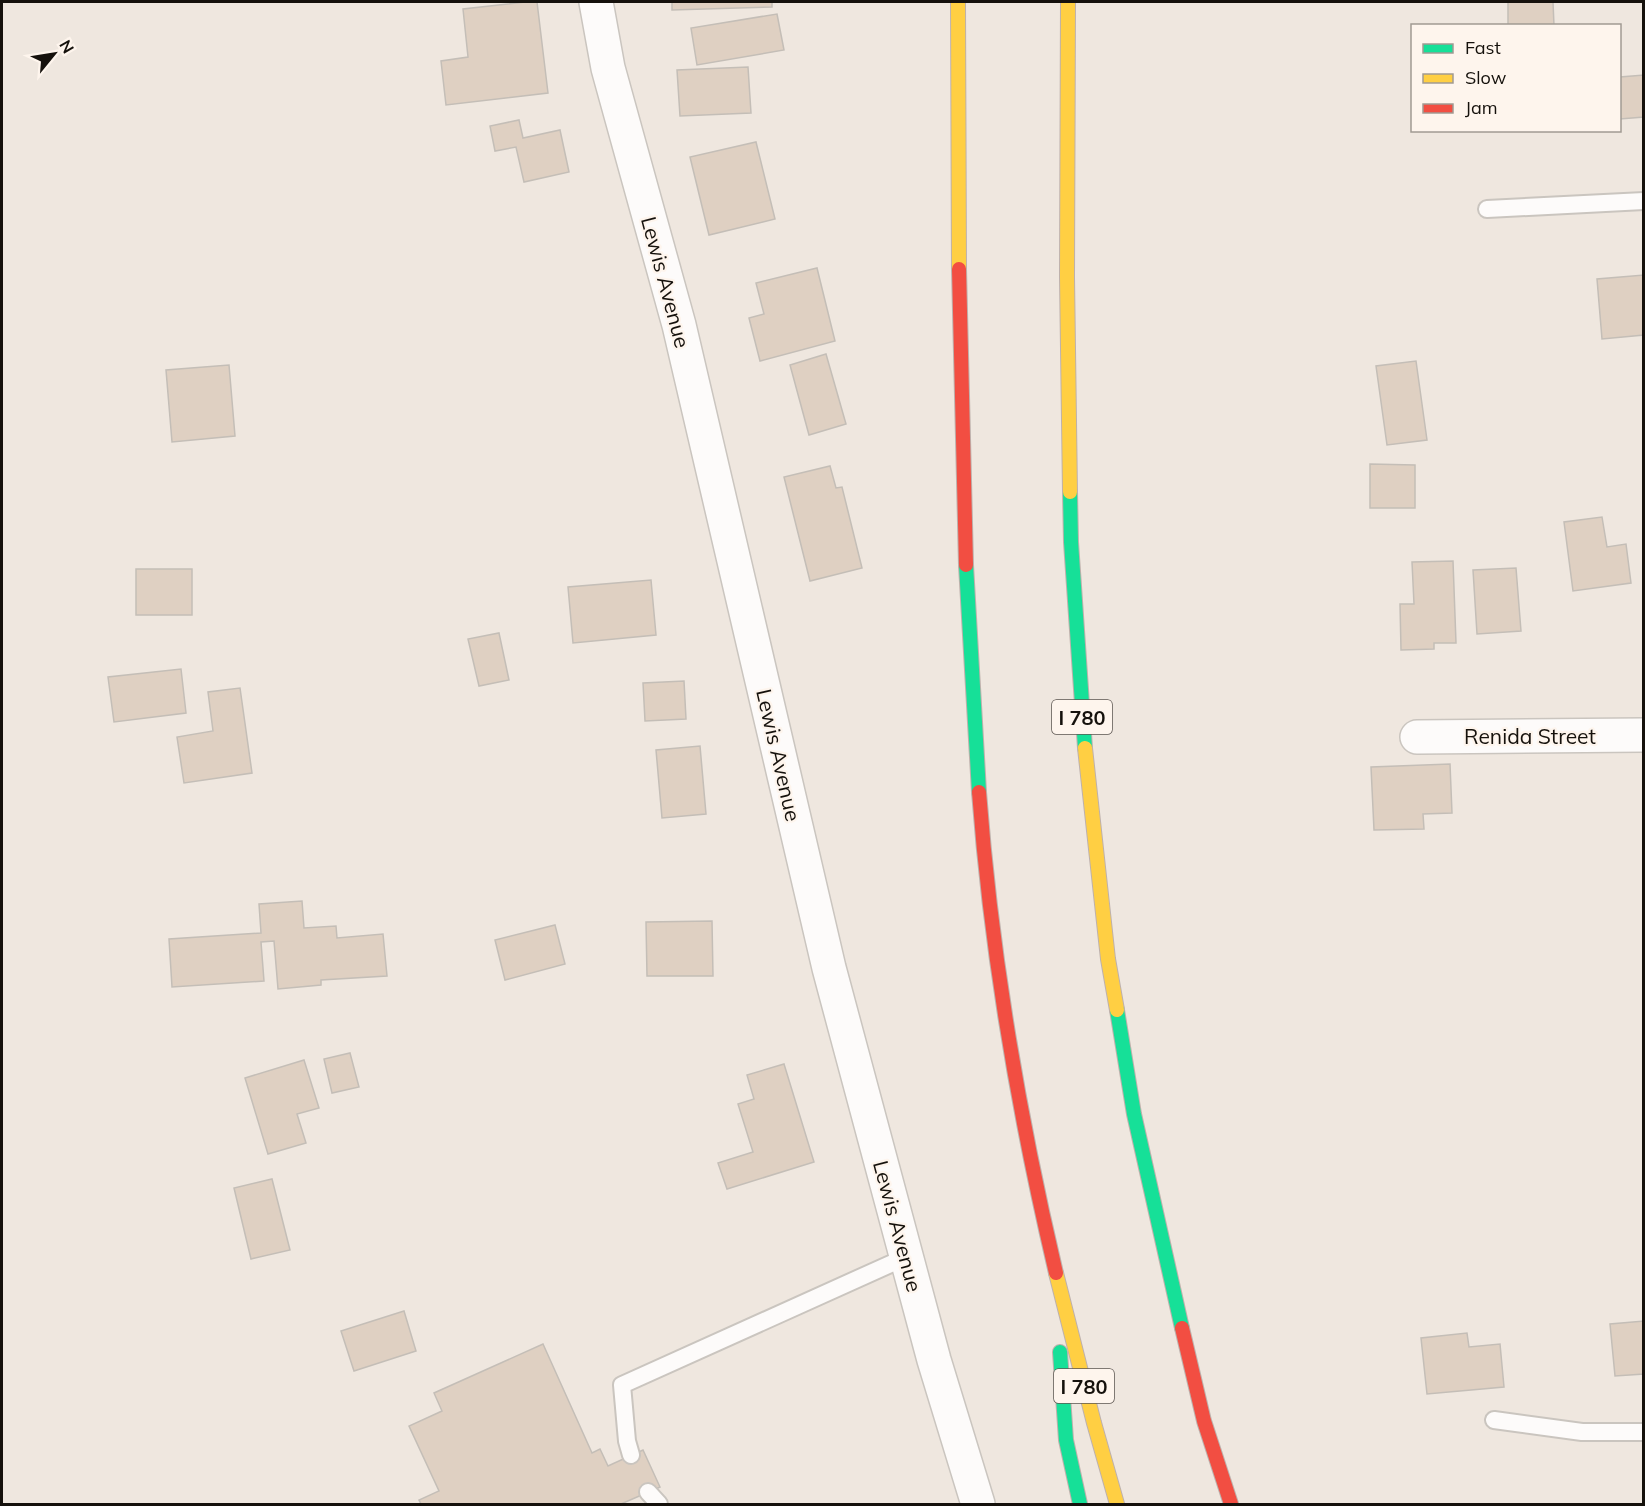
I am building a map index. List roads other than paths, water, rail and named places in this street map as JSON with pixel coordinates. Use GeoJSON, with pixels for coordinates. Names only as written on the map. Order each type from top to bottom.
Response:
{"type":"FeatureCollection","features":[{"type":"Feature","properties":{"kind":"highway","name":"I 780"},"geometry":{"type":"LineString","coordinates":[[958,2],[961,377],[966,600],[982,838],[1023,1109],[1054,1267],[1097,1436],[1117,1504]]}},
{"type":"Feature","properties":{"kind":"highway","name":"I 780"},"geometry":{"type":"LineString","coordinates":[[1068,2],[1067,277],[1071,542],[1080,692],[1093,834],[1108,959],[1134,1114],[1204,1421],[1231,1504]]}},
{"type":"Feature","properties":{"kind":"highway"},"geometry":{"type":"LineString","coordinates":[[1054,1267],[1066,1440],[1080,1504]]}},
{"type":"Feature","properties":{"kind":"highway"},"geometry":{"type":"LineString","coordinates":[[1204,1421],[1243,1504]]}},
{"type":"Feature","properties":{"kind":"street","name":"Lewis Avenue"},"geometry":{"type":"LineString","coordinates":[[596,2],[608,68],[682,336],[829,968],[934,1360],[978,1504]]}},
{"type":"Feature","properties":{"kind":"street","name":"Renida Street"},"geometry":{"type":"LineString","coordinates":[[1417,737],[1644,735]]}},
{"type":"Feature","properties":{"kind":"lane"},"geometry":{"type":"LineString","coordinates":[[1486,209],[1644,201]]}},
{"type":"Feature","properties":{"kind":"lane"},"geometry":{"type":"LineString","coordinates":[[631,1455],[627,1441],[622,1385],[906,1257]]}},
{"type":"Feature","properties":{"kind":"lane"},"geometry":{"type":"LineString","coordinates":[[1494,1420],[1582,1432],[1644,1431]]}}]}
